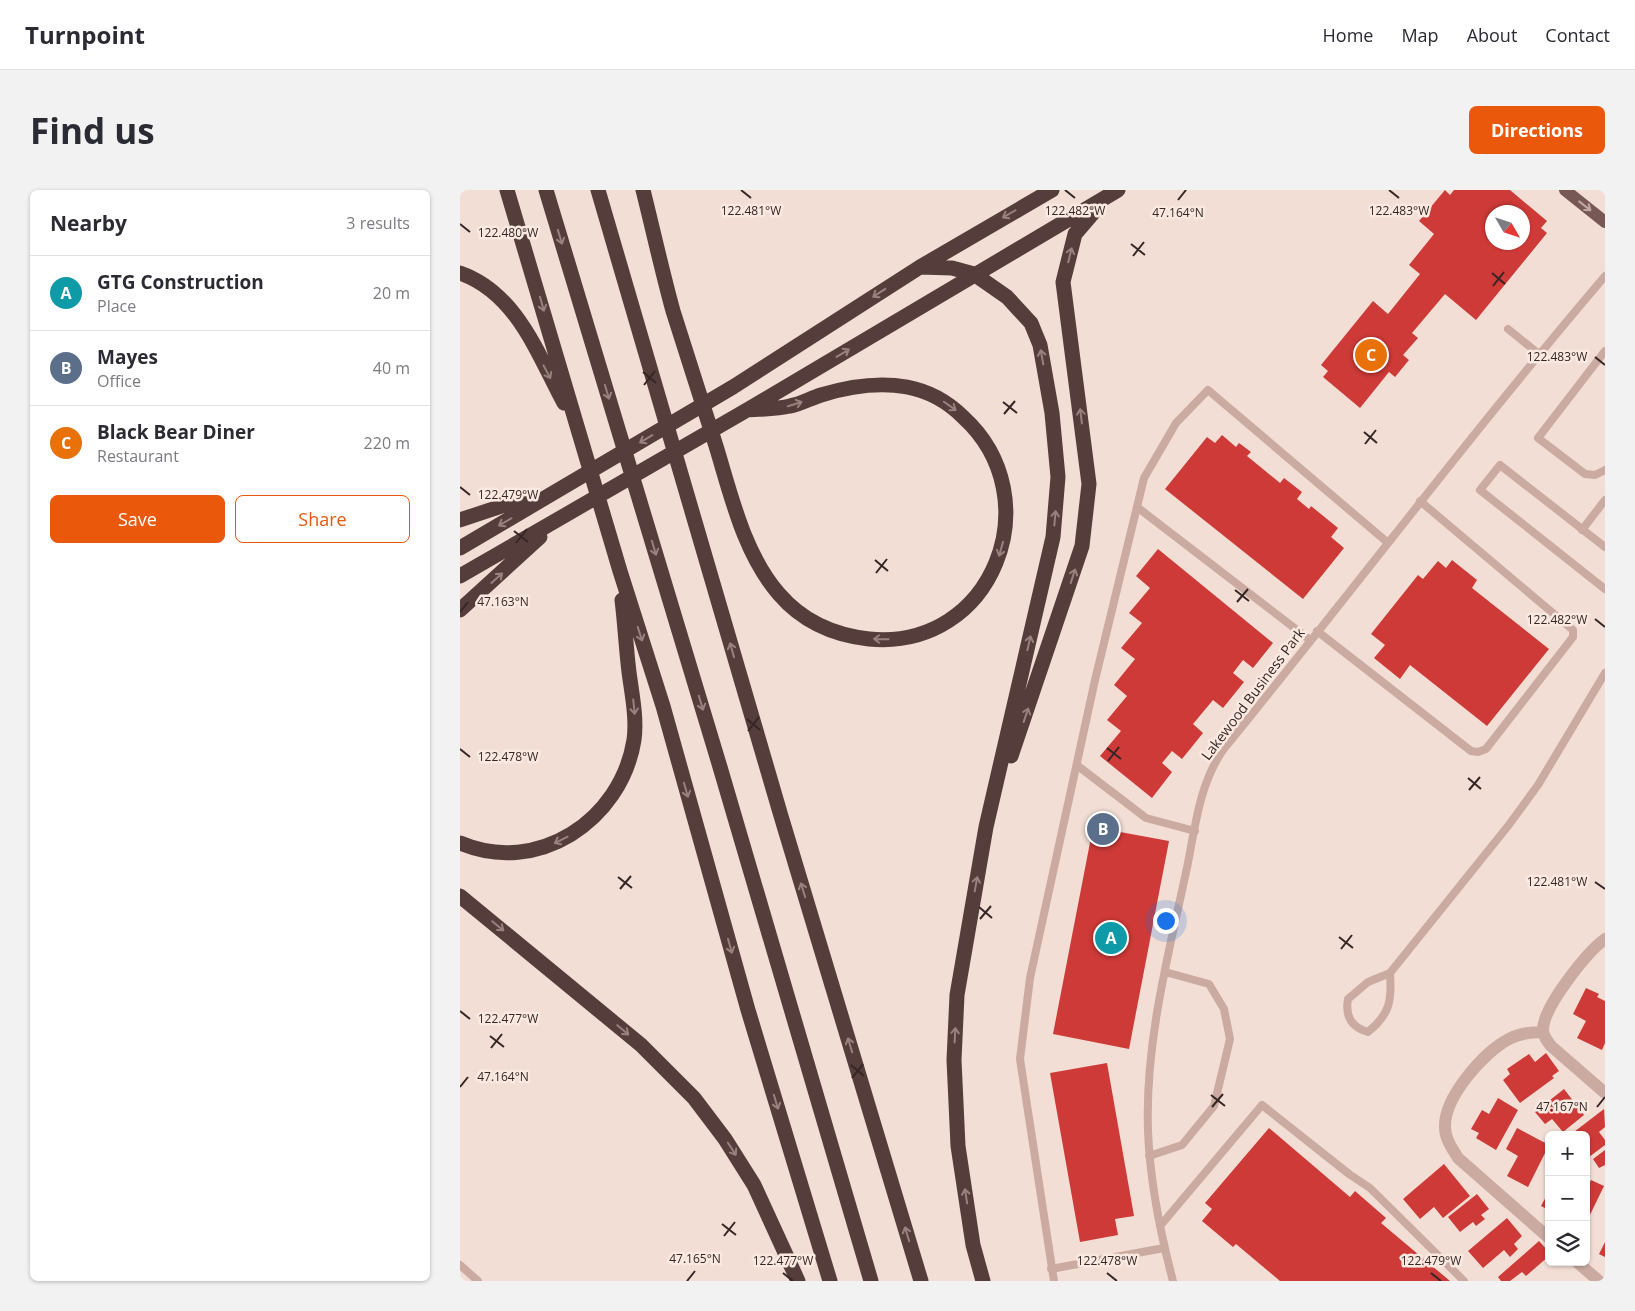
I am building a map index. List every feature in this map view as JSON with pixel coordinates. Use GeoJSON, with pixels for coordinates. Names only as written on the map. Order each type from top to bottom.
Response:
{"type":"FeatureCollection","features":[{"type":"Feature","properties":{"kind":"highway"},"geometry":{"type":"LineString","coordinates":[[507,190],[620,571],[663,706],[751,1019],[830,1281]]}},
{"type":"Feature","properties":{"kind":"highway"},"geometry":{"type":"LineString","coordinates":[[546,190],[723,777],[871,1281]]}},
{"type":"Feature","properties":{"kind":"highway"},"geometry":{"type":"LineString","coordinates":[[598,190],[781,816],[921,1281]]}},
{"type":"Feature","properties":{"kind":"highway"},"geometry":{"type":"LineString","coordinates":[[643,190],[673,310],[736,509],[760,567],[780,595],[810,621],[833,633],[860,638],[893,639],[909,637],[940,625],[969,604],[987,583],[1003,548],[1006,528],[1005,491],[1000,470],[986,442],[976,429],[956,410],[937,397],[914,388],[878,385],[839,390],[790,406],[744,412]]}},
{"type":"Feature","properties":{"kind":"highway"},"geometry":{"type":"LineString","coordinates":[[460,548],[548,498],[733,387],[920,267],[1052,190]]}},
{"type":"Feature","properties":{"kind":"highway"},"geometry":{"type":"LineString","coordinates":[[460,576],[744,412],[1113,193]]}},
{"type":"Feature","properties":{"kind":"highway"},"geometry":{"type":"LineString","coordinates":[[986,826],[1058,623],[1082,546],[1089,484],[1063,282],[1075,234],[1113,193]]}},
{"type":"Feature","properties":{"kind":"highway"},"geometry":{"type":"LineString","coordinates":[[920,267],[952,268],[974,274],[1007,297],[1031,323],[1040,344],[1052,413],[1058,478],[1053,537],[986,826],[957,995],[954,1060],[958,1146],[974,1244],[983,1281]]}},
{"type":"Feature","properties":{"kind":"highway"},"geometry":{"type":"LineString","coordinates":[[460,273],[485,287],[516,315],[579,432]]}},
{"type":"Feature","properties":{"kind":"highway"},"geometry":{"type":"LineString","coordinates":[[460,520],[505,506],[548,498]]}},
{"type":"Feature","properties":{"kind":"highway"},"geometry":{"type":"LineString","coordinates":[[460,610],[557,521]]}},
{"type":"Feature","properties":{"kind":"highway"},"geometry":{"type":"LineString","coordinates":[[460,843],[480,850],[510,853],[530,852],[554,844],[576,832],[593,818],[607,803],[622,779],[634,740],[635,717],[620,571]]}},
{"type":"Feature","properties":{"kind":"highway"},"geometry":{"type":"LineString","coordinates":[[460,896],[631,1036],[666,1068],[694,1098],[725,1139],[754,1185],[798,1281]]}},
{"type":"Feature","properties":{"kind":"main road"},"geometry":{"type":"LineString","coordinates":[[1564,190],[1605,222]]}},
{"type":"Feature","properties":{"kind":"street"},"geometry":{"type":"LineString","coordinates":[[1605,939],[1588,956],[1558,996],[1547,1014],[1543,1032],[1551,1046],[1605,1093]]}},
{"type":"Feature","properties":{"kind":"street"},"geometry":{"type":"LineString","coordinates":[[1543,1032],[1526,1033],[1508,1040],[1476,1068],[1459,1088],[1445,1116],[1446,1135],[1455,1152],[1469,1169],[1545,1235]]}},
{"type":"Feature","properties":{"kind":"street"},"geometry":{"type":"LineString","coordinates":[[1581,1266],[1598,1281]]}},
{"type":"Feature","properties":{"kind":"lane","name":"Lakewood Business Park"},"geometry":{"type":"LineString","coordinates":[[1172,1281],[1164,1248],[1149,1156],[1148,1105],[1152,1053],[1165,972],[1202,795],[1214,764],[1387,542],[1539,354],[1605,276]]}},
{"type":"Feature","properties":{"kind":"lane"},"geometry":{"type":"LineString","coordinates":[[1508,329],[1539,354]]}},
{"type":"Feature","properties":{"kind":"lane"},"geometry":{"type":"LineString","coordinates":[[1605,351],[1538,438],[1585,474],[1595,475],[1605,470]]}},
{"type":"Feature","properties":{"kind":"lane"},"geometry":{"type":"LineString","coordinates":[[1054,1281],[1020,1059],[1030,978],[1078,766],[1095,680],[1144,478],[1176,423],[1208,390],[1387,542]]}},
{"type":"Feature","properties":{"kind":"lane"},"geometry":{"type":"LineString","coordinates":[[1605,547],[1500,465],[1480,490],[1605,589]]}},
{"type":"Feature","properties":{"kind":"lane"},"geometry":{"type":"LineString","coordinates":[[1582,530],[1605,500]]}},
{"type":"Feature","properties":{"kind":"lane"},"geometry":{"type":"LineString","coordinates":[[1317,631],[1471,751],[1478,752],[1486,749],[1573,637],[1573,630],[1420,501]]}},
{"type":"Feature","properties":{"kind":"lane"},"geometry":{"type":"LineString","coordinates":[[1137,507],[1310,640]]}},
{"type":"Feature","properties":{"kind":"lane"},"geometry":{"type":"LineString","coordinates":[[1390,973],[1389,1008],[1380,1022],[1368,1032],[1358,1029],[1350,1022],[1346,1011],[1348,999],[1368,982],[1390,973],[1508,826],[1533,792],[1605,673]]}},
{"type":"Feature","properties":{"kind":"lane"},"geometry":{"type":"LineString","coordinates":[[1078,766],[1146,818],[1195,831]]}},
{"type":"Feature","properties":{"kind":"lane"},"geometry":{"type":"LineString","coordinates":[[1149,1156],[1182,1145],[1214,1106],[1230,1039],[1224,1010],[1209,984],[1165,972]]}},
{"type":"Feature","properties":{"kind":"lane"},"geometry":{"type":"LineString","coordinates":[[1160,1226],[1262,1105],[1349,1174],[1370,1188],[1464,1281]]}},
{"type":"Feature","properties":{"kind":"lane"},"geometry":{"type":"LineString","coordinates":[[1052,1269],[1164,1248]]}},
{"type":"Feature","properties":{"kind":"lane"},"geometry":{"type":"LineString","coordinates":[[460,1264],[478,1281]]}},
{"type":"Feature","properties":{"kind":"building"},"geometry":{"type":"Polygon","coordinates":[[[1445,190],[1450,195],[1454,190],[1510,190],[1528,205],[1485,205],[1485,250],[1530,250],[1530,207],[1547,221],[1541,228],[1547,233],[1476,320],[1445,294],[1412,333],[1418,338],[1403,355],[1409,360],[1395,377],[1389,372],[1360,408],[1323,377],[1328,371],[1321,365],[1373,301],[1388,314],[1420,274],[1409,265],[1434,234],[1419,221],[1445,190]]]}},
{"type":"Feature","properties":{"kind":"building"},"geometry":{"type":"Polygon","coordinates":[[[1222,435],[1236,447],[1239,443],[1251,452],[1247,456],[1280,483],[1284,478],[1302,492],[1297,499],[1309,509],[1311,506],[1338,528],[1331,537],[1344,548],[1303,599],[1165,489],[1207,437],[1215,443],[1222,435]]]}},
{"type":"Feature","properties":{"kind":"building"},"geometry":{"type":"Polygon","coordinates":[[[1158,549],[1273,643],[1253,668],[1243,660],[1233,673],[1244,682],[1223,708],[1213,700],[1193,724],[1203,733],[1182,759],[1172,751],[1162,763],[1172,772],[1152,798],[1100,756],[1121,731],[1107,720],[1127,696],[1114,685],[1135,659],[1121,648],[1142,623],[1129,613],[1150,588],[1136,576],[1158,549]]]}},
{"type":"Feature","properties":{"kind":"building"},"geometry":{"type":"Polygon","coordinates":[[[1452,560],[1477,580],[1472,588],[1549,649],[1487,726],[1410,665],[1400,679],[1374,658],[1385,645],[1371,634],[1418,575],[1423,579],[1438,561],[1446,568],[1452,560]]]}},
{"type":"Feature","properties":{"kind":"building"},"geometry":{"type":"Polygon","coordinates":[[[1093,827],[1169,841],[1129,1049],[1053,1034],[1093,827]]]}},
{"type":"Feature","properties":{"kind":"building"},"geometry":{"type":"Polygon","coordinates":[[[1586,988],[1599,994],[1597,997],[1605,1001],[1605,1043],[1602,1050],[1577,1038],[1586,1021],[1573,1014],[1586,988]]]}},
{"type":"Feature","properties":{"kind":"building"},"geometry":{"type":"Polygon","coordinates":[[[1546,1053],[1559,1071],[1552,1076],[1554,1078],[1520,1103],[1503,1080],[1510,1074],[1507,1069],[1529,1054],[1535,1062],[1546,1053]]]}},
{"type":"Feature","properties":{"kind":"building"},"geometry":{"type":"Polygon","coordinates":[[[1107,1063],[1134,1216],[1115,1219],[1118,1235],[1080,1242],[1050,1073],[1107,1063]]]}},
{"type":"Feature","properties":{"kind":"building"},"geometry":{"type":"Polygon","coordinates":[[[1564,1089],[1584,1115],[1562,1131],[1552,1119],[1545,1124],[1535,1112],[1564,1089]]]}},
{"type":"Feature","properties":{"kind":"building"},"geometry":{"type":"Polygon","coordinates":[[[1498,1098],[1518,1110],[1496,1150],[1476,1138],[1479,1133],[1471,1129],[1482,1110],[1489,1114],[1498,1098]]]}},
{"type":"Feature","properties":{"kind":"building"},"geometry":{"type":"Polygon","coordinates":[[[1604,1109],[1605,1127],[1599,1132],[1605,1140],[1605,1145],[1590,1156],[1590,1131],[1575,1131],[1604,1109]]]}},
{"type":"Feature","properties":{"kind":"building"},"geometry":{"type":"Polygon","coordinates":[[[1269,1128],[1350,1197],[1355,1191],[1386,1218],[1381,1223],[1450,1281],[1280,1281],[1236,1244],[1233,1247],[1202,1221],[1212,1209],[1205,1203],[1269,1128]]]}},
{"type":"Feature","properties":{"kind":"building"},"geometry":{"type":"Polygon","coordinates":[[[1517,1128],[1545,1143],[1545,1153],[1528,1187],[1507,1176],[1518,1156],[1506,1149],[1517,1128]]]}},
{"type":"Feature","properties":{"kind":"building"},"geometry":{"type":"Polygon","coordinates":[[[1605,1150],[1605,1165],[1599,1168],[1593,1159],[1605,1150]]]}},
{"type":"Feature","properties":{"kind":"building"},"geometry":{"type":"Polygon","coordinates":[[[1444,1164],[1470,1196],[1443,1218],[1434,1207],[1420,1219],[1403,1199],[1444,1164]]]}},
{"type":"Feature","properties":{"kind":"building"},"geometry":{"type":"Polygon","coordinates":[[[1591,1180],[1604,1186],[1590,1215],[1591,1180]]]}},
{"type":"Feature","properties":{"kind":"building"},"geometry":{"type":"Polygon","coordinates":[[[1477,1194],[1489,1209],[1481,1215],[1485,1219],[1476,1226],[1473,1222],[1460,1232],[1448,1217],[1477,1194]]]}},
{"type":"Feature","properties":{"kind":"building"},"geometry":{"type":"Polygon","coordinates":[[[1545,1198],[1545,1208],[1541,1206],[1545,1198]]]}},
{"type":"Feature","properties":{"kind":"building"},"geometry":{"type":"Polygon","coordinates":[[[1507,1218],[1522,1236],[1514,1244],[1518,1249],[1510,1257],[1504,1250],[1483,1268],[1468,1251],[1507,1218]]]}},
{"type":"Feature","properties":{"kind":"building"},"geometry":{"type":"Polygon","coordinates":[[[1539,1241],[1545,1248],[1545,1259],[1526,1276],[1522,1272],[1510,1281],[1501,1281],[1498,1277],[1539,1241]]]}},
{"type":"Feature","properties":{"kind":"building"},"geometry":{"type":"Polygon","coordinates":[[[1605,1242],[1605,1257],[1599,1254],[1605,1242]]]}},
{"type":"Feature","properties":{"kind":"place","name":"Black Bear Diner"},"geometry":{"type":"Point","coordinates":[1371,355]}},
{"type":"Feature","properties":{"kind":"place","name":"Mayes"},"geometry":{"type":"Point","coordinates":[1103,829]}},
{"type":"Feature","properties":{"kind":"place","name":"GTG Construction"},"geometry":{"type":"Point","coordinates":[1111,938]}}]}
